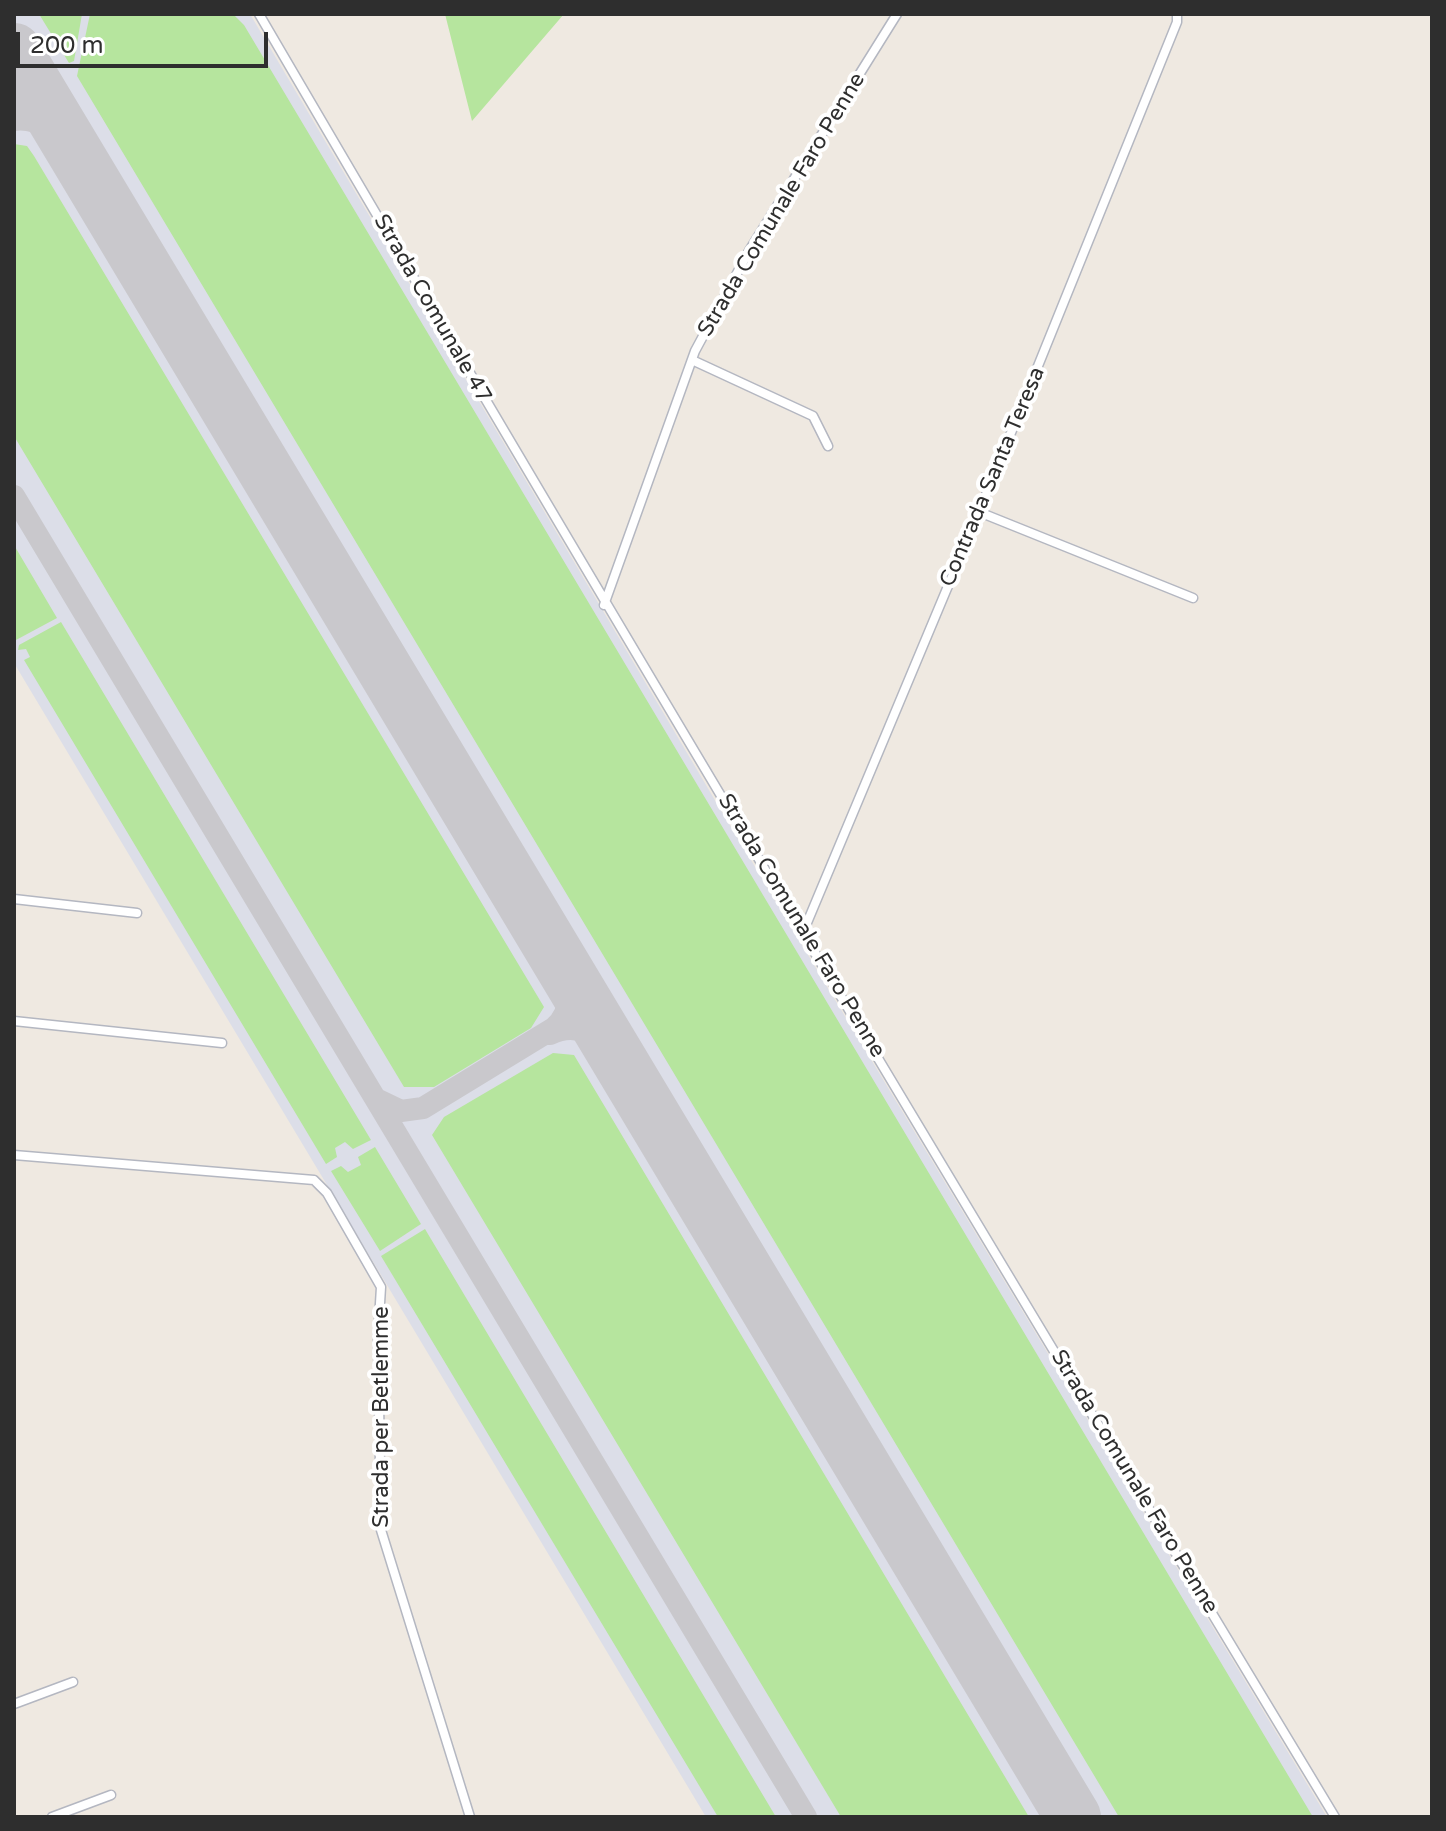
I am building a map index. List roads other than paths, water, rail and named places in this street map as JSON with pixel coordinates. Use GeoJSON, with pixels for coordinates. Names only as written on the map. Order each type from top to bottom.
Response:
{"type":"FeatureCollection","features":[{"type":"Feature","properties":{"kind":"street","name":"Strada Comunale 47"},"geometry":{"type":"LineString","coordinates":[[259,14],[604,605]]}},
{"type":"Feature","properties":{"kind":"street","name":"Strada Comunale Faro Penne"},"geometry":{"type":"LineString","coordinates":[[897,14],[749,251],[692,360],[604,605],[804,930],[1335,1817]]}},
{"type":"Feature","properties":{"kind":"street","name":"Contrada Santa Teresa"},"geometry":{"type":"LineString","coordinates":[[804,930],[979,512],[1177,18]]}},
{"type":"Feature","properties":{"kind":"street"},"geometry":{"type":"LineString","coordinates":[[692,360],[813,416],[828,446]]}},
{"type":"Feature","properties":{"kind":"street"},"geometry":{"type":"LineString","coordinates":[[979,512],[1193,598]]}},
{"type":"Feature","properties":{"kind":"street"},"geometry":{"type":"LineString","coordinates":[[14,899],[137,913]]}},
{"type":"Feature","properties":{"kind":"street"},"geometry":{"type":"LineString","coordinates":[[14,1021],[222,1043]]}},
{"type":"Feature","properties":{"kind":"street","name":"Strada per Betlemme"},"geometry":{"type":"LineString","coordinates":[[14,1155],[314,1180],[327,1193],[381,1287],[378,1336],[381,1530],[470,1817]]}},
{"type":"Feature","properties":{"kind":"street"},"geometry":{"type":"LineString","coordinates":[[14,1704],[73,1682]]}},
{"type":"Feature","properties":{"kind":"street"},"geometry":{"type":"LineString","coordinates":[[52,1817],[111,1795]]}}]}
